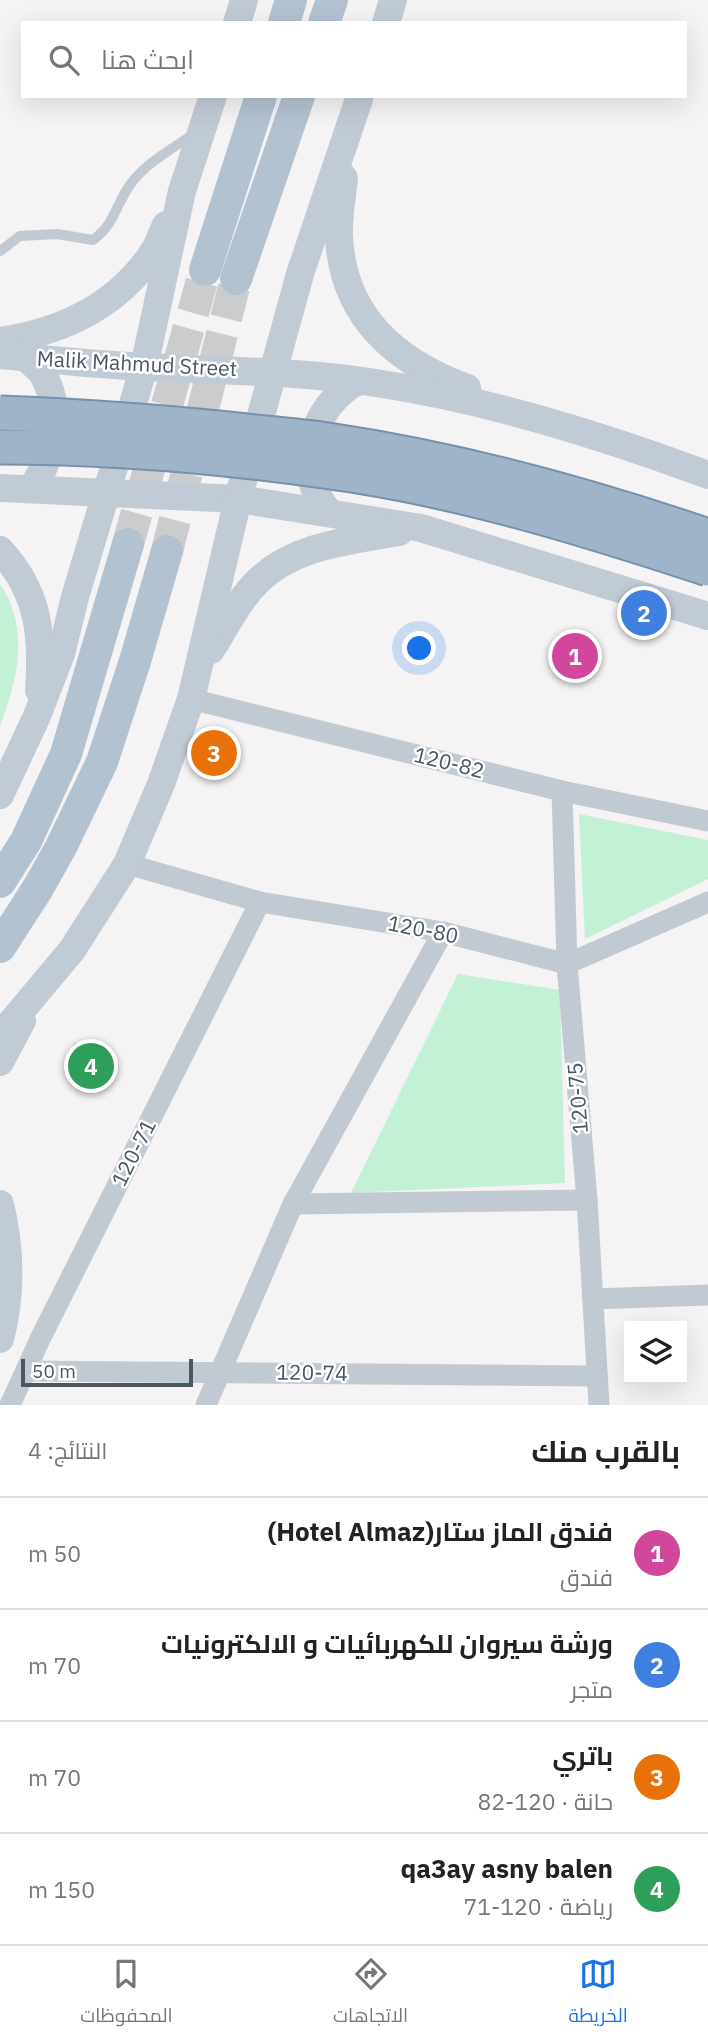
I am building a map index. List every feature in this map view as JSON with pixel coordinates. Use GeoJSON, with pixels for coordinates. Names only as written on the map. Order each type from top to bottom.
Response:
{"type":"FeatureCollection","features":[{"type":"Feature","properties":{"kind":"highway"},"geometry":{"type":"LineString","coordinates":[[0,414],[152,421],[330,440],[553,488],[622,507],[708,536]]}},
{"type":"Feature","properties":{"kind":"highway"},"geometry":{"type":"LineString","coordinates":[[0,447],[82,447],[324,471],[436,492],[539,517],[708,569]]}},
{"type":"Feature","properties":{"kind":"main road"},"geometry":{"type":"LineString","coordinates":[[238,21],[244,0]]}},
{"type":"Feature","properties":{"kind":"main road"},"geometry":{"type":"LineString","coordinates":[[285,21],[291,0]]}},
{"type":"Feature","properties":{"kind":"main road"},"geometry":{"type":"LineString","coordinates":[[325,21],[332,0]]}},
{"type":"Feature","properties":{"kind":"main road"},"geometry":{"type":"LineString","coordinates":[[387,21],[393,0]]}},
{"type":"Feature","properties":{"kind":"main road"},"geometry":{"type":"LineString","coordinates":[[0,795],[37,716],[61,654],[75,597],[144,367],[182,191],[212,98]]}},
{"type":"Feature","properties":{"kind":"main road"},"geometry":{"type":"LineString","coordinates":[[205,270],[260,98]]}},
{"type":"Feature","properties":{"kind":"main road"},"geometry":{"type":"LineString","coordinates":[[236,279],[298,98]]}},
{"type":"Feature","properties":{"kind":"main road"},"geometry":{"type":"LineString","coordinates":[[0,1036],[72,950],[127,864],[161,784],[191,699],[238,499],[300,274],[359,98]]}},
{"type":"Feature","properties":{"kind":"main road"},"geometry":{"type":"LineString","coordinates":[[350,126],[339,233],[340,251],[350,289],[376,332],[408,359],[452,382],[708,475]]}},
{"type":"Feature","properties":{"kind":"main road"},"geometry":{"type":"LineString","coordinates":[[0,341],[35,336],[71,322],[107,301],[152,254],[182,191]]}},
{"type":"Feature","properties":{"kind":"main road"},"geometry":{"type":"LineString","coordinates":[[13,356],[41,373],[50,392],[54,415],[51,452],[32,488]]}},
{"type":"Feature","properties":{"kind":"main road","name":"Malik Mahmud Street"},"geometry":{"type":"LineString","coordinates":[[13,356],[144,367],[274,372],[358,381],[480,403],[634,449]]}},
{"type":"Feature","properties":{"kind":"main road"},"geometry":{"type":"LineString","coordinates":[[330,513],[313,490],[311,444],[319,420],[328,406],[342,391],[358,381]]}},
{"type":"Feature","properties":{"kind":"main road"},"geometry":{"type":"LineString","coordinates":[[0,488],[238,499],[421,528],[708,616]]}},
{"type":"Feature","properties":{"kind":"main road"},"geometry":{"type":"LineString","coordinates":[[198,670],[242,601],[272,569],[313,549],[421,528]]}},
{"type":"Feature","properties":{"kind":"main road"},"geometry":{"type":"LineString","coordinates":[[0,882],[26,841],[66,754],[128,544]]}},
{"type":"Feature","properties":{"kind":"main road"},"geometry":{"type":"LineString","coordinates":[[0,550],[20,576],[37,616],[41,653],[37,716]]}},
{"type":"Feature","properties":{"kind":"main road"},"geometry":{"type":"LineString","coordinates":[[0,947],[61,847],[102,761],[135,662],[167,551]]}},
{"type":"Feature","properties":{"kind":"main road"},"geometry":{"type":"LineString","coordinates":[[0,1062],[46,983]]}},
{"type":"Feature","properties":{"kind":"main road"},"geometry":{"type":"LineString","coordinates":[[0,1204],[8,1237],[9,1301],[0,1339]]}},
{"type":"Feature","properties":{"kind":"street","name":"120-82"},"geometry":{"type":"LineString","coordinates":[[191,699],[562,791],[708,821]]}},
{"type":"Feature","properties":{"kind":"street","name":"120-75"},"geometry":{"type":"LineString","coordinates":[[562,791],[568,964],[587,1200],[599,1405]]}},
{"type":"Feature","properties":{"kind":"street","name":"120-80"},"geometry":{"type":"LineString","coordinates":[[127,864],[260,902],[443,932],[568,964]]}},
{"type":"Feature","properties":{"kind":"street","name":"120-71"},"geometry":{"type":"LineString","coordinates":[[10,1405],[260,902]]}},
{"type":"Feature","properties":{"kind":"street"},"geometry":{"type":"LineString","coordinates":[[568,964],[708,902]]}},
{"type":"Feature","properties":{"kind":"street"},"geometry":{"type":"LineString","coordinates":[[206,1405],[293,1204],[443,932]]}},
{"type":"Feature","properties":{"kind":"street"},"geometry":{"type":"LineString","coordinates":[[293,1204],[587,1200]]}},
{"type":"Feature","properties":{"kind":"street"},"geometry":{"type":"LineString","coordinates":[[593,1300],[708,1295]]}},
{"type":"Feature","properties":{"kind":"street","name":"120-74"},"geometry":{"type":"LineString","coordinates":[[26,1371],[597,1376]]}},
{"type":"Feature","properties":{"kind":"lane"},"geometry":{"type":"LineString","coordinates":[[0,251],[20,236],[57,234],[93,240],[104,232],[117,213],[130,185],[152,163],[203,128]]}},
{"type":"Feature","properties":{"kind":"green space"},"geometry":{"type":"Polygon","coordinates":[[[0,584],[15,618],[18,654],[12,690],[0,726],[0,584]]]}},
{"type":"Feature","properties":{"kind":"green space"},"geometry":{"type":"Polygon","coordinates":[[[579,814],[708,840],[708,879],[585,939],[579,814]]]}},
{"type":"Feature","properties":{"kind":"green space"},"geometry":{"type":"Polygon","coordinates":[[[458,974],[560,990],[565,1183],[351,1193],[458,974]]]}},
{"type":"Feature","properties":{"kind":"green space"},"geometry":{"type":"Polygon","coordinates":[[[74,1042],[117,1059],[107,1085],[65,1074],[74,1042]]]}},
{"type":"Feature","properties":{"kind":"tunnel"},"geometry":{"type":"LineString","coordinates":[[128,544],[205,270]]}},
{"type":"Feature","properties":{"kind":"tunnel"},"geometry":{"type":"LineString","coordinates":[[167,551],[236,279]]}},
{"type":"Feature","properties":{"kind":"place","name":"ورشة سيروان للكهربائيات و الالكترونيات"},"geometry":{"type":"Point","coordinates":[644,613]}},
{"type":"Feature","properties":{"kind":"place","name":"فندق الماز ستار(Hotel Almaz)"},"geometry":{"type":"Point","coordinates":[575,656]}},
{"type":"Feature","properties":{"kind":"place","name":"باتري"},"geometry":{"type":"Point","coordinates":[214,753]}},
{"type":"Feature","properties":{"kind":"place","name":"qa3ay asny balen"},"geometry":{"type":"Point","coordinates":[91,1066]}}]}
